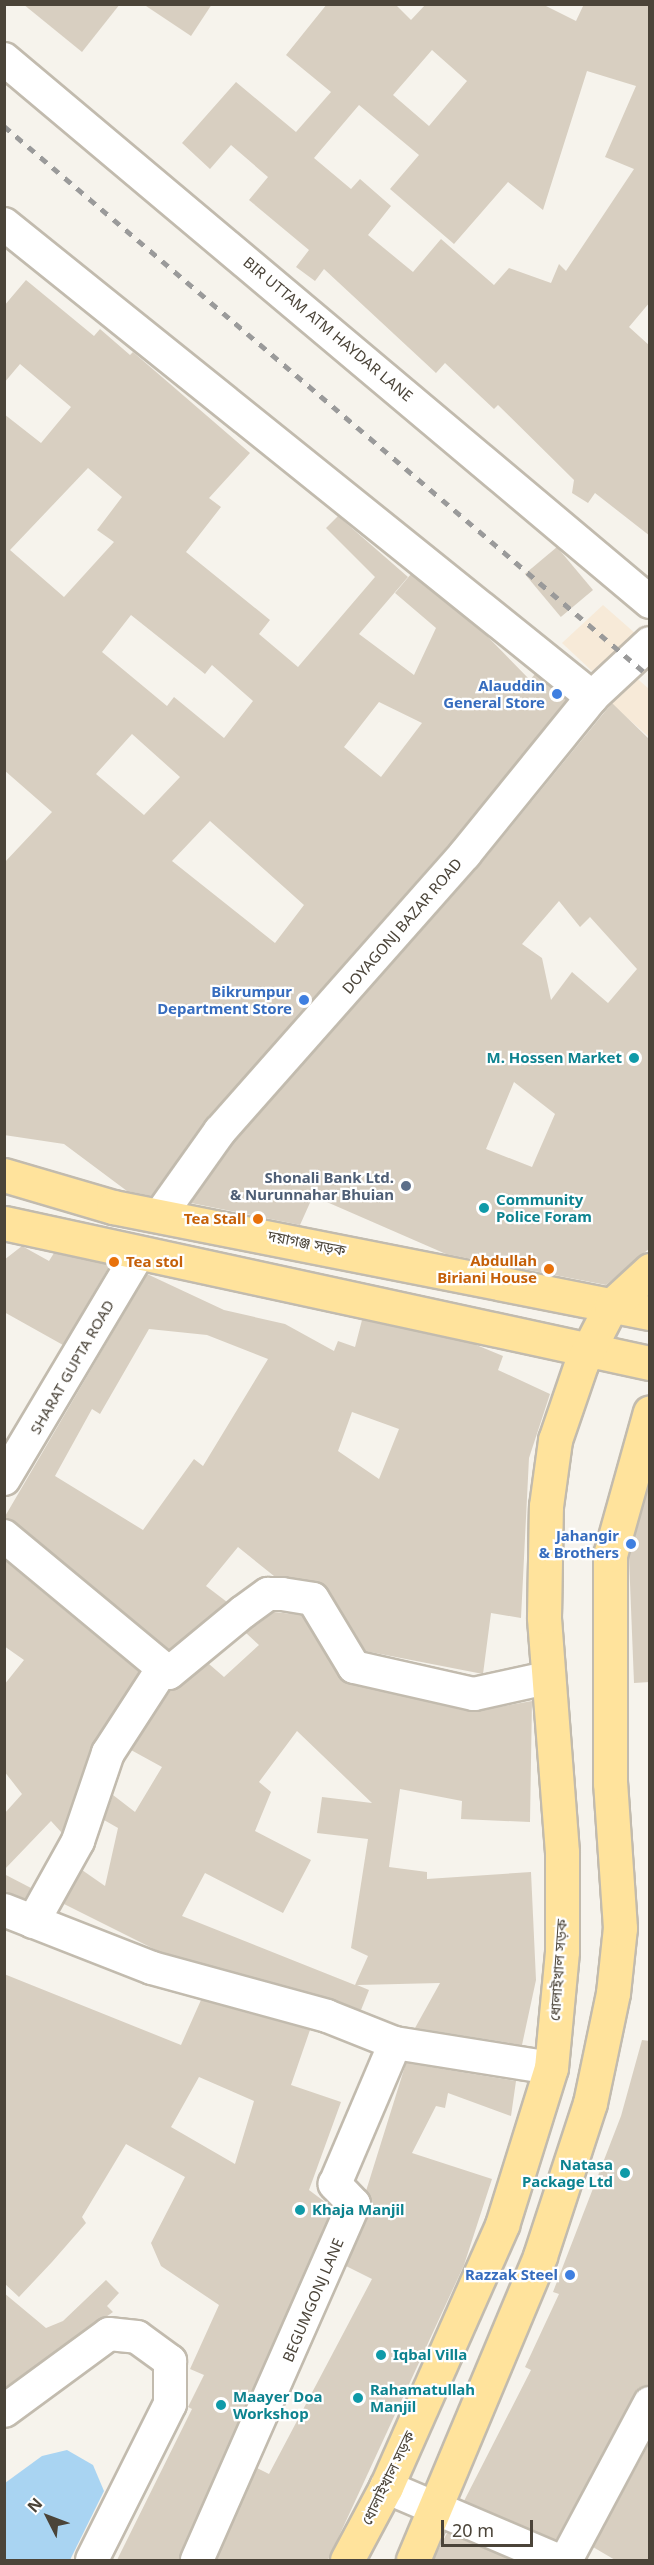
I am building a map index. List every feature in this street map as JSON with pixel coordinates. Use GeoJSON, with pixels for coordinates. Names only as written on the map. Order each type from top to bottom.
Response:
{"type":"FeatureCollection","features":[{"type":"Feature","properties":{"kind":"main road","name":"দয়াগঞ্জ সড়ক"},"geometry":{"type":"LineString","coordinates":[[4,1175],[113,1207],[161,1214],[650,1313]]}},
{"type":"Feature","properties":{"kind":"main road"},"geometry":{"type":"LineString","coordinates":[[4,1223],[138,1254],[590,1346],[650,1363]]}},
{"type":"Feature","properties":{"kind":"main road","name":"ধোলাইখাল সড়ক"},"geometry":{"type":"LineString","coordinates":[[347,2560],[386,2487],[502,2224],[551,2068],[562,1951],[562,1852],[547,1678],[546,1506],[555,1440],[590,1346],[611,1306],[650,1270]]}},
{"type":"Feature","properties":{"kind":"main road"},"geometry":{"type":"LineString","coordinates":[[414,2560],[439,2508],[540,2256],[590,2103],[613,1993],[620,1928],[610,1783],[610,1555],[650,1412]]}},
{"type":"Feature","properties":{"kind":"street","name":"BIR UTTAM ATM HAYDAR LANE"},"geometry":{"type":"LineString","coordinates":[[4,59],[650,602]]}},
{"type":"Feature","properties":{"kind":"street"},"geometry":{"type":"LineString","coordinates":[[4,224],[592,697]]}},
{"type":"Feature","properties":{"kind":"street","name":"DOYAGONJ BAZAR ROAD"},"geometry":{"type":"LineString","coordinates":[[161,1214],[220,1131],[458,863],[592,697],[650,643]]}},
{"type":"Feature","properties":{"kind":"street","name":"SHARAT GUPTA ROAD"},"geometry":{"type":"LineString","coordinates":[[4,1479],[138,1254]]}},
{"type":"Feature","properties":{"kind":"street"},"geometry":{"type":"LineString","coordinates":[[4,1536],[170,1673],[243,1611],[268,1594],[282,1594],[313,1599],[354,1667],[474,1694],[547,1678]]}},
{"type":"Feature","properties":{"kind":"street"},"geometry":{"type":"LineString","coordinates":[[33,1922],[78,1841],[108,1753],[163,1668]]}},
{"type":"Feature","properties":{"kind":"street"},"geometry":{"type":"LineString","coordinates":[[4,1910],[152,1968],[327,2016],[395,2043],[551,2068]]}},
{"type":"Feature","properties":{"kind":"street","name":"BEGUMGONJ LANE"},"geometry":{"type":"LineString","coordinates":[[197,2560],[354,2204],[335,2184],[395,2043]]}},
{"type":"Feature","properties":{"kind":"street"},"geometry":{"type":"LineString","coordinates":[[4,2411],[109,2334],[137,2337],[170,2361],[170,2404],[92,2560]]}},
{"type":"Feature","properties":{"kind":"street"},"geometry":{"type":"LineString","coordinates":[[566,2560],[650,2403]]}},
{"type":"Feature","properties":{"kind":"street"},"geometry":{"type":"LineString","coordinates":[[386,2487],[557,2560]]}},
{"type":"Feature","properties":{"kind":"shaded area"},"geometry":{"type":"Polygon","coordinates":[[[603,605],[636,634],[592,671],[562,643],[603,605]]]}},
{"type":"Feature","properties":{"kind":"shaded area"},"geometry":{"type":"Polygon","coordinates":[[[632,674],[649,689],[649,737],[608,701],[632,674]]]}},
{"type":"Feature","properties":{"kind":"water"},"geometry":{"type":"Polygon","coordinates":[[[67,2450],[93,2465],[104,2491],[70,2560],[5,2560],[5,2483],[42,2456],[67,2450]]]}},
{"type":"Feature","properties":{"kind":"building"},"geometry":{"type":"Polygon","coordinates":[[[23,4],[120,4],[82,52],[23,4]]]}},
{"type":"Feature","properties":{"kind":"building"},"geometry":{"type":"Polygon","coordinates":[[[143,4],[212,4],[191,36],[143,4]]]}},
{"type":"Feature","properties":{"kind":"building"},"geometry":{"type":"Polygon","coordinates":[[[327,4],[395,4],[411,20],[426,4],[542,4],[576,21],[584,4],[650,4],[650,302],[629,327],[650,346],[650,536],[595,493],[588,503],[572,493],[574,480],[498,405],[494,409],[445,363],[436,373],[324,269],[315,281],[296,267],[309,250],[249,200],[268,177],[231,145],[210,169],[182,143],[236,82],[296,132],[331,92],[286,55],[327,4]],[[432,50],[393,95],[429,126],[467,81],[432,50]],[[587,71],[543,210],[508,182],[454,244],[390,189],[419,155],[359,105],[314,158],[351,189],[360,179],[391,206],[368,235],[413,272],[441,239],[494,285],[509,268],[551,283],[559,264],[566,271],[634,169],[605,157],[636,86],[587,71]]]}},
{"type":"Feature","properties":{"kind":"building"},"geometry":{"type":"Polygon","coordinates":[[[26,280],[94,336],[100,329],[130,355],[133,352],[250,453],[209,498],[221,507],[186,552],[270,620],[259,634],[298,667],[375,577],[326,528],[338,516],[408,577],[359,634],[414,675],[436,628],[395,593],[411,574],[487,636],[530,680],[535,674],[567,700],[451,842],[207,1119],[152,1196],[127,1191],[64,1144],[4,1135],[4,863],[52,812],[4,770],[4,414],[41,443],[71,407],[20,364],[4,383],[4,306],[26,280]],[[88,468],[10,550],[64,597],[114,542],[97,530],[122,497],[88,468]],[[131,615],[102,652],[167,706],[174,697],[224,738],[253,701],[212,665],[205,674],[131,615]],[[379,702],[344,747],[381,777],[422,723],[379,702]],[[132,734],[96,774],[144,815],[180,777],[132,734]],[[210,821],[172,861],[275,943],[304,905],[210,821]]]}},
{"type":"Feature","properties":{"kind":"building"},"geometry":{"type":"Polygon","coordinates":[[[557,547],[593,590],[561,617],[525,574],[557,547]]]}},
{"type":"Feature","properties":{"kind":"building"},"geometry":{"type":"Polygon","coordinates":[[[612,703],[650,740],[650,1248],[606,1285],[446,1254],[313,1196],[300,1225],[191,1203],[234,1142],[479,866],[612,703]],[[559,901],[522,944],[542,958],[551,1000],[572,972],[608,1003],[637,969],[590,917],[580,927],[559,901]],[[514,1082],[486,1149],[532,1167],[555,1114],[514,1082]]]}},
{"type":"Feature","properties":{"kind":"building"},"geometry":{"type":"Polygon","coordinates":[[[22,1246],[49,1261],[54,1253],[110,1265],[63,1345],[4,1312],[4,1260],[22,1246]]]}},
{"type":"Feature","properties":{"kind":"building"},"geometry":{"type":"Polygon","coordinates":[[[147,1274],[224,1310],[285,1324],[334,1351],[338,1341],[355,1347],[362,1320],[474,1344],[503,1356],[498,1370],[550,1394],[529,1458],[521,1618],[491,1613],[483,1674],[365,1651],[323,1584],[274,1576],[238,1547],[206,1586],[227,1602],[169,1650],[4,1518],[147,1274]],[[149,1329],[100,1414],[92,1409],[55,1476],[143,1530],[194,1459],[203,1466],[268,1359],[207,1335],[149,1329]],[[352,1412],[338,1451],[379,1479],[399,1429],[352,1412]]]}},
{"type":"Feature","properties":{"kind":"building"},"geometry":{"type":"Polygon","coordinates":[[[650,1483],[650,1682],[634,1683],[629,1558],[650,1483]]]}},
{"type":"Feature","properties":{"kind":"building"},"geometry":{"type":"Polygon","coordinates":[[[4,1560],[139,1672],[91,1747],[62,1833],[51,1821],[4,1870],[4,1814],[22,1794],[4,1771],[4,1685],[24,1660],[4,1646],[4,1560]]]}},
{"type":"Feature","properties":{"kind":"building"},"geometry":{"type":"Polygon","coordinates":[[[274,1612],[302,1615],[339,1676],[350,1684],[471,1712],[532,1701],[530,1822],[461,1819],[462,1801],[400,1789],[389,1867],[427,1872],[427,1879],[531,1872],[536,1980],[522,2045],[415,2028],[440,1983],[357,1985],[369,1990],[361,2010],[158,1951],[64,1904],[82,1870],[105,1886],[118,1828],[104,1820],[113,1795],[135,1812],[162,1767],[131,1750],[170,1691],[209,1664],[224,1677],[259,1645],[246,1633],[274,1612]],[[297,1731],[259,1782],[271,1792],[255,1831],[311,1860],[283,1913],[205,1873],[182,1916],[355,1985],[368,1956],[351,1948],[368,1839],[317,1833],[322,1797],[372,1803],[297,1731]]]}},
{"type":"Feature","properties":{"kind":"building"},"geometry":{"type":"Polygon","coordinates":[[[4,1874],[31,1888],[25,1899],[4,1892],[4,1874]]]}},
{"type":"Feature","properties":{"kind":"building"},"geometry":{"type":"Polygon","coordinates":[[[4,1974],[181,2045],[201,2000],[310,2030],[291,2085],[341,2102],[309,2190],[333,2208],[179,2560],[117,2560],[192,2409],[188,2407],[204,2375],[190,2369],[219,2305],[161,2266],[151,2243],[185,2177],[126,2144],[82,2217],[86,2223],[52,2262],[19,2297],[4,2283],[4,1974]],[[199,2077],[171,2127],[235,2164],[254,2101],[199,2077]]]}},
{"type":"Feature","properties":{"kind":"building"},"geometry":{"type":"Polygon","coordinates":[[[642,2040],[650,2041],[650,2385],[634,2395],[556,2540],[464,2501],[531,2370],[525,2367],[559,2294],[553,2292],[621,2116],[642,2040]]]}},
{"type":"Feature","properties":{"kind":"building"},"geometry":{"type":"Polygon","coordinates":[[[406,2063],[516,2081],[511,2116],[448,2093],[445,2108],[436,2106],[412,2153],[492,2179],[464,2265],[328,2560],[216,2560],[257,2468],[269,2474],[372,2279],[346,2266],[370,2211],[366,2191],[406,2063]]]}},
{"type":"Feature","properties":{"kind":"building"},"geometry":{"type":"Polygon","coordinates":[[[106,2280],[119,2293],[107,2306],[113,2312],[4,2388],[4,2293],[46,2328],[63,2321],[106,2280]]]}},
{"type":"Feature","properties":{"kind":"building"},"geometry":{"type":"Polygon","coordinates":[[[650,2442],[650,2560],[615,2560],[593,2547],[650,2442]]]}},
{"type":"Feature","properties":{"kind":"building"},"geometry":{"type":"Polygon","coordinates":[[[447,2533],[512,2560],[433,2560],[447,2533]]]}},
{"type":"Feature","properties":{"kind":"railway"},"geometry":{"type":"LineString","coordinates":[[4,126],[650,677]]}},
{"type":"Feature","properties":{"kind":"place","name":"Alauddin General Store"},"geometry":{"type":"Point","coordinates":[557,694]}},
{"type":"Feature","properties":{"kind":"place","name":"Bikrumpur Department Store"},"geometry":{"type":"Point","coordinates":[304,1000]}},
{"type":"Feature","properties":{"kind":"place","name":"M. Hossen Market"},"geometry":{"type":"Point","coordinates":[634,1058]}},
{"type":"Feature","properties":{"kind":"place","name":"Shonali Bank Ltd. & Nurunnahar Bhuian"},"geometry":{"type":"Point","coordinates":[406,1186]}},
{"type":"Feature","properties":{"kind":"place","name":"Community Police Foram"},"geometry":{"type":"Point","coordinates":[484,1208]}},
{"type":"Feature","properties":{"kind":"place","name":"Tea Stall"},"geometry":{"type":"Point","coordinates":[258,1219]}},
{"type":"Feature","properties":{"kind":"place","name":"Tea stol"},"geometry":{"type":"Point","coordinates":[114,1262]}},
{"type":"Feature","properties":{"kind":"place","name":"Abdullah Biriani House"},"geometry":{"type":"Point","coordinates":[549,1269]}},
{"type":"Feature","properties":{"kind":"place","name":"Jahangir & Brothers"},"geometry":{"type":"Point","coordinates":[631,1544]}},
{"type":"Feature","properties":{"kind":"place","name":"Natasa Package Ltd"},"geometry":{"type":"Point","coordinates":[625,2173]}},
{"type":"Feature","properties":{"kind":"place","name":"Khaja Manjil"},"geometry":{"type":"Point","coordinates":[300,2210]}},
{"type":"Feature","properties":{"kind":"place","name":"Razzak Steel"},"geometry":{"type":"Point","coordinates":[570,2275]}},
{"type":"Feature","properties":{"kind":"place","name":"Iqbal Villa"},"geometry":{"type":"Point","coordinates":[381,2355]}},
{"type":"Feature","properties":{"kind":"place","name":"Rahamatullah Manjil"},"geometry":{"type":"Point","coordinates":[358,2398]}},
{"type":"Feature","properties":{"kind":"place","name":"Maayer Doa Workshop"},"geometry":{"type":"Point","coordinates":[221,2405]}}]}
